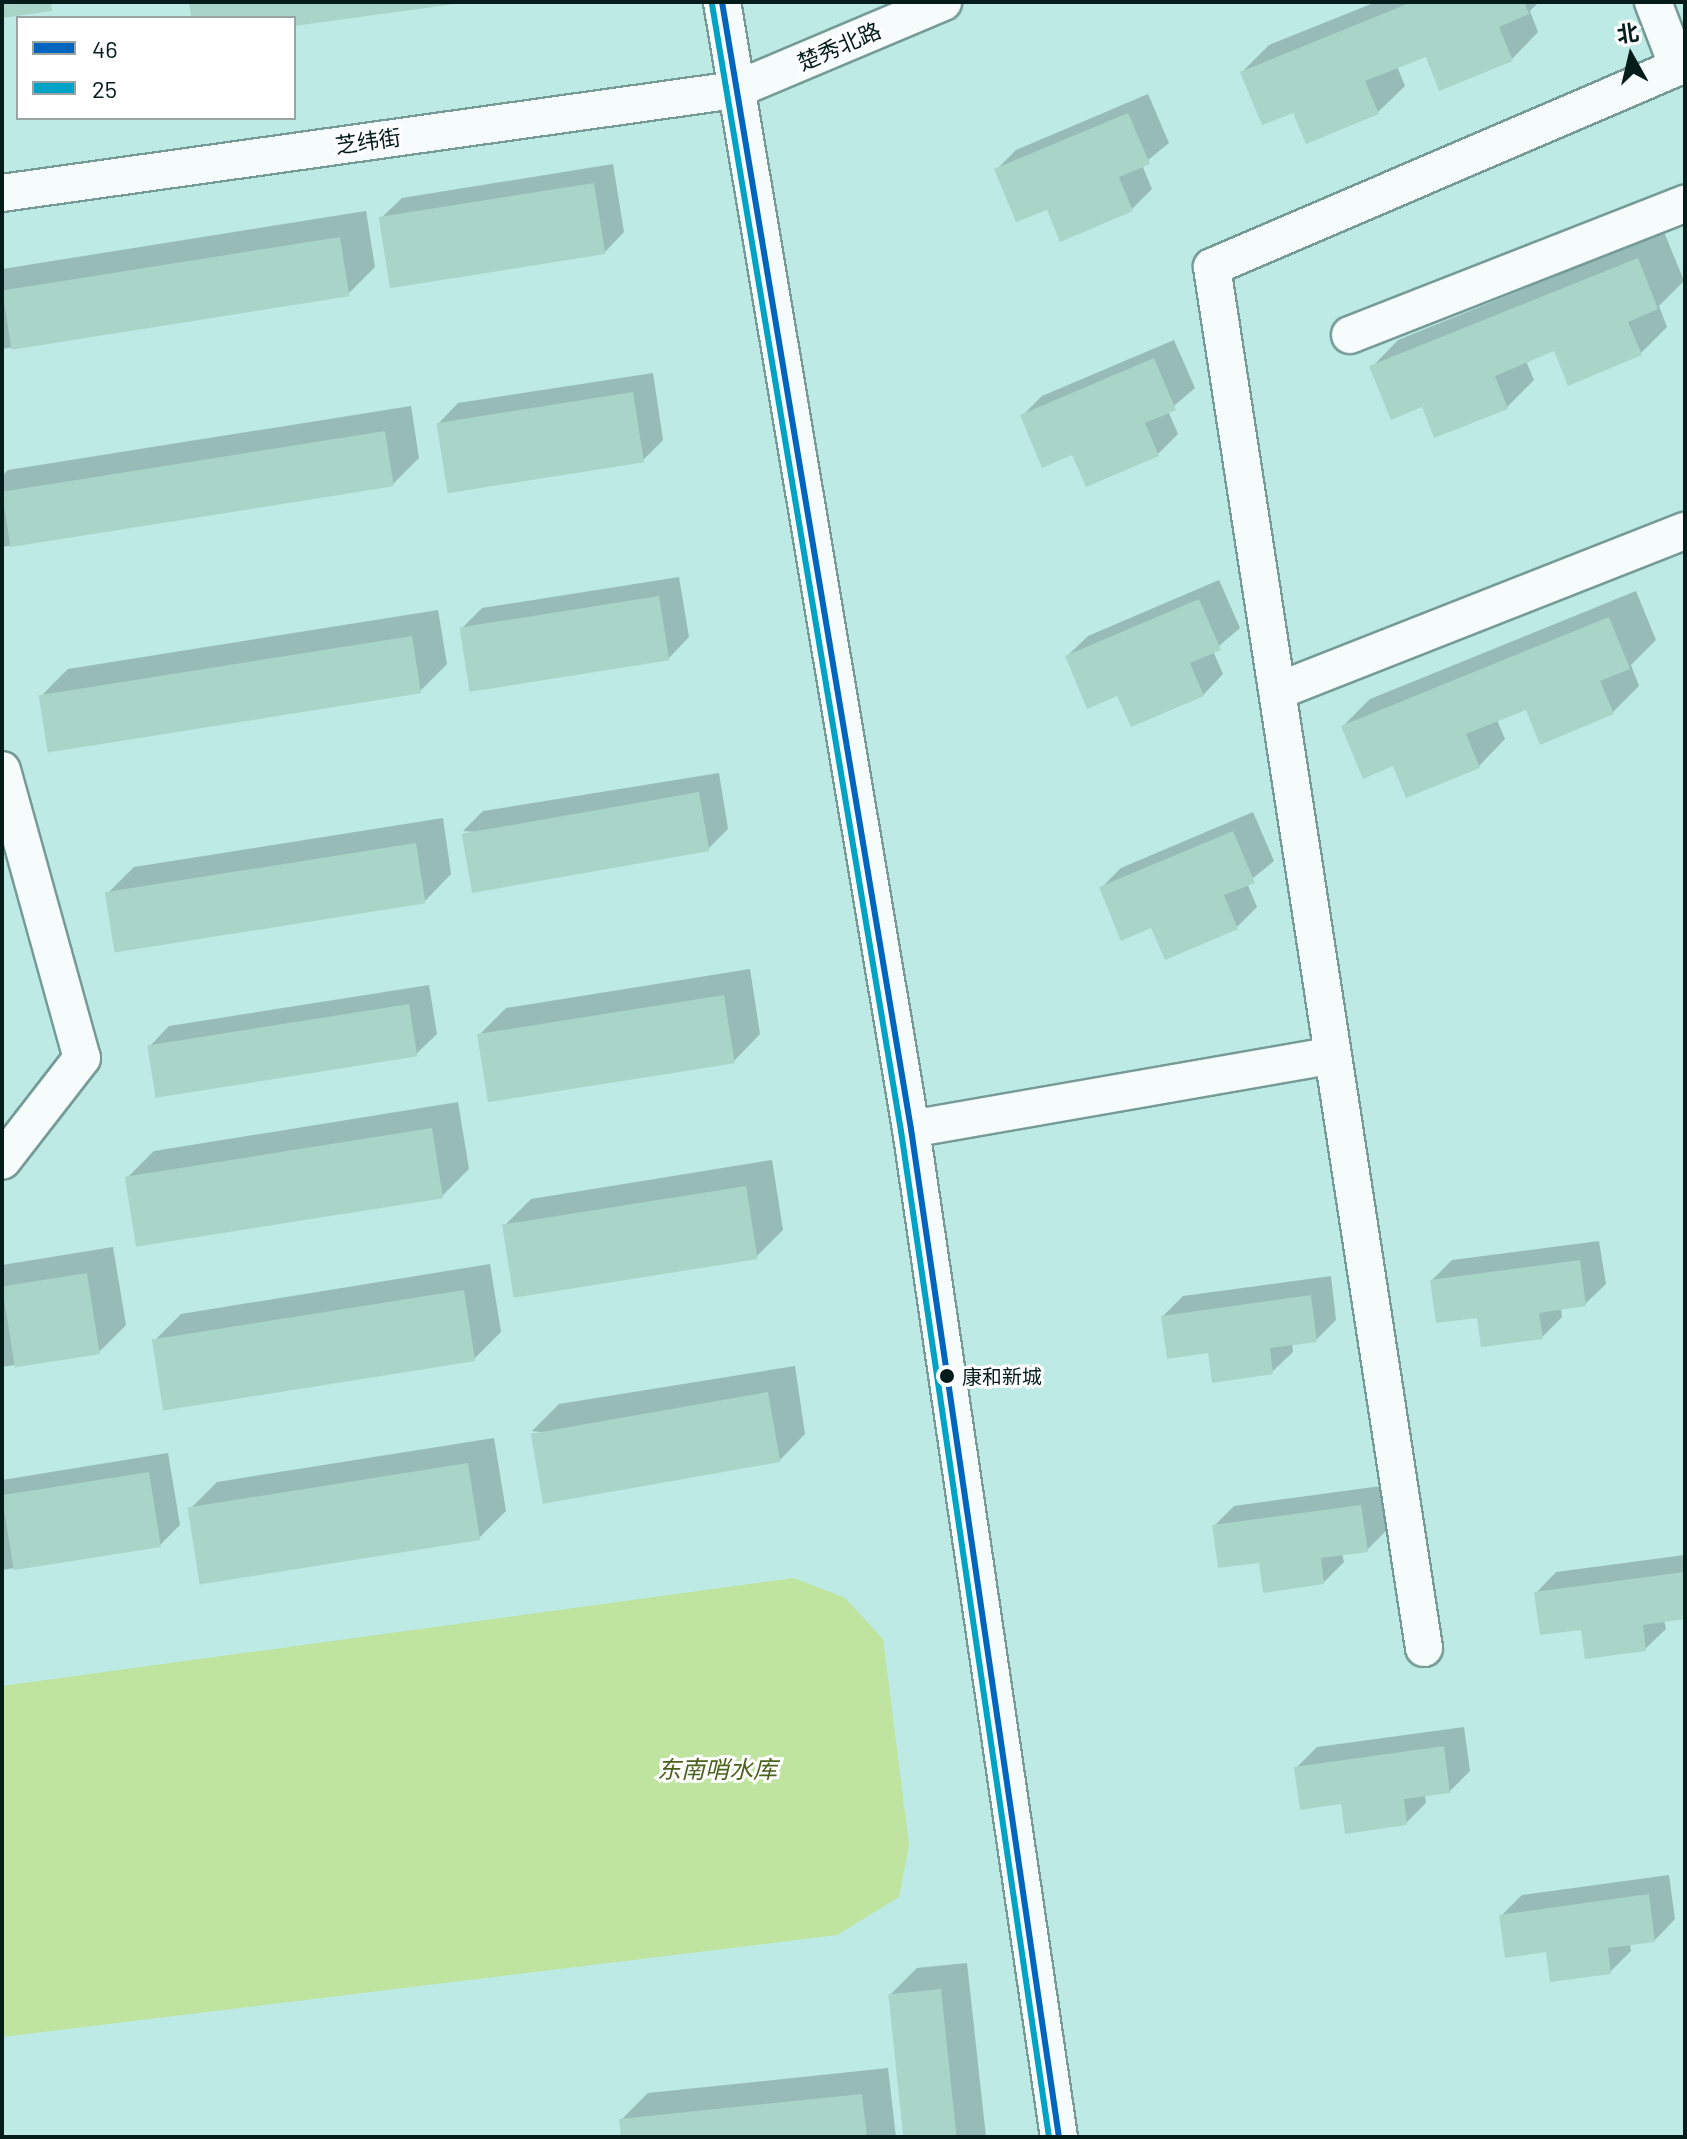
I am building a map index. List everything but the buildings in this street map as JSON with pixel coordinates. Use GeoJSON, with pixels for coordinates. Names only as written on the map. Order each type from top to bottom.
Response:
{"type":"FeatureCollection","features":[{"type":"Feature","properties":{"kind":"street"},"geometry":{"type":"LineString","coordinates":[[722,2],[911,1129],[1059,2137]]}},
{"type":"Feature","properties":{"kind":"street","name":"楚秀北路"},"geometry":{"type":"LineString","coordinates":[[735,90],[943,2]]}},
{"type":"Feature","properties":{"kind":"street"},"geometry":{"type":"LineString","coordinates":[[1424,1648],[1212,267],[1681,65],[1653,2]]}},
{"type":"Feature","properties":{"kind":"street","name":"芝纬街"},"geometry":{"type":"LineString","coordinates":[[2,193],[735,90]]}},
{"type":"Feature","properties":{"kind":"street"},"geometry":{"type":"LineString","coordinates":[[1350,335],[1685,204]]}},
{"type":"Feature","properties":{"kind":"street"},"geometry":{"type":"LineString","coordinates":[[1278,691],[1685,531]]}},
{"type":"Feature","properties":{"kind":"street"},"geometry":{"type":"LineString","coordinates":[[2,770],[82,1058],[2,1161]]}},
{"type":"Feature","properties":{"kind":"street"},"geometry":{"type":"LineString","coordinates":[[911,1129],[1333,1055]]}},
{"type":"Feature","properties":{"kind":"water","name":"东南哨水库"},"geometry":{"type":"Polygon","coordinates":[[[794,1578],[845,1598],[883,1639],[909,1845],[899,1897],[837,1935],[2,2037],[2,1686],[794,1578]]]}},
{"type":"Feature","properties":{"kind":"transit line","name":"46"},"geometry":{"type":"LineString","coordinates":[[722,2],[911,1129],[1059,2137]]}},
{"type":"Feature","properties":{"kind":"transit line","name":"25"},"geometry":{"type":"LineString","coordinates":[[712,4],[901,1131],[1049,2137]]}},
{"type":"Feature","properties":{"kind":"place","name":"康和新城"},"geometry":{"type":"Point","coordinates":[947,1376]}}]}
